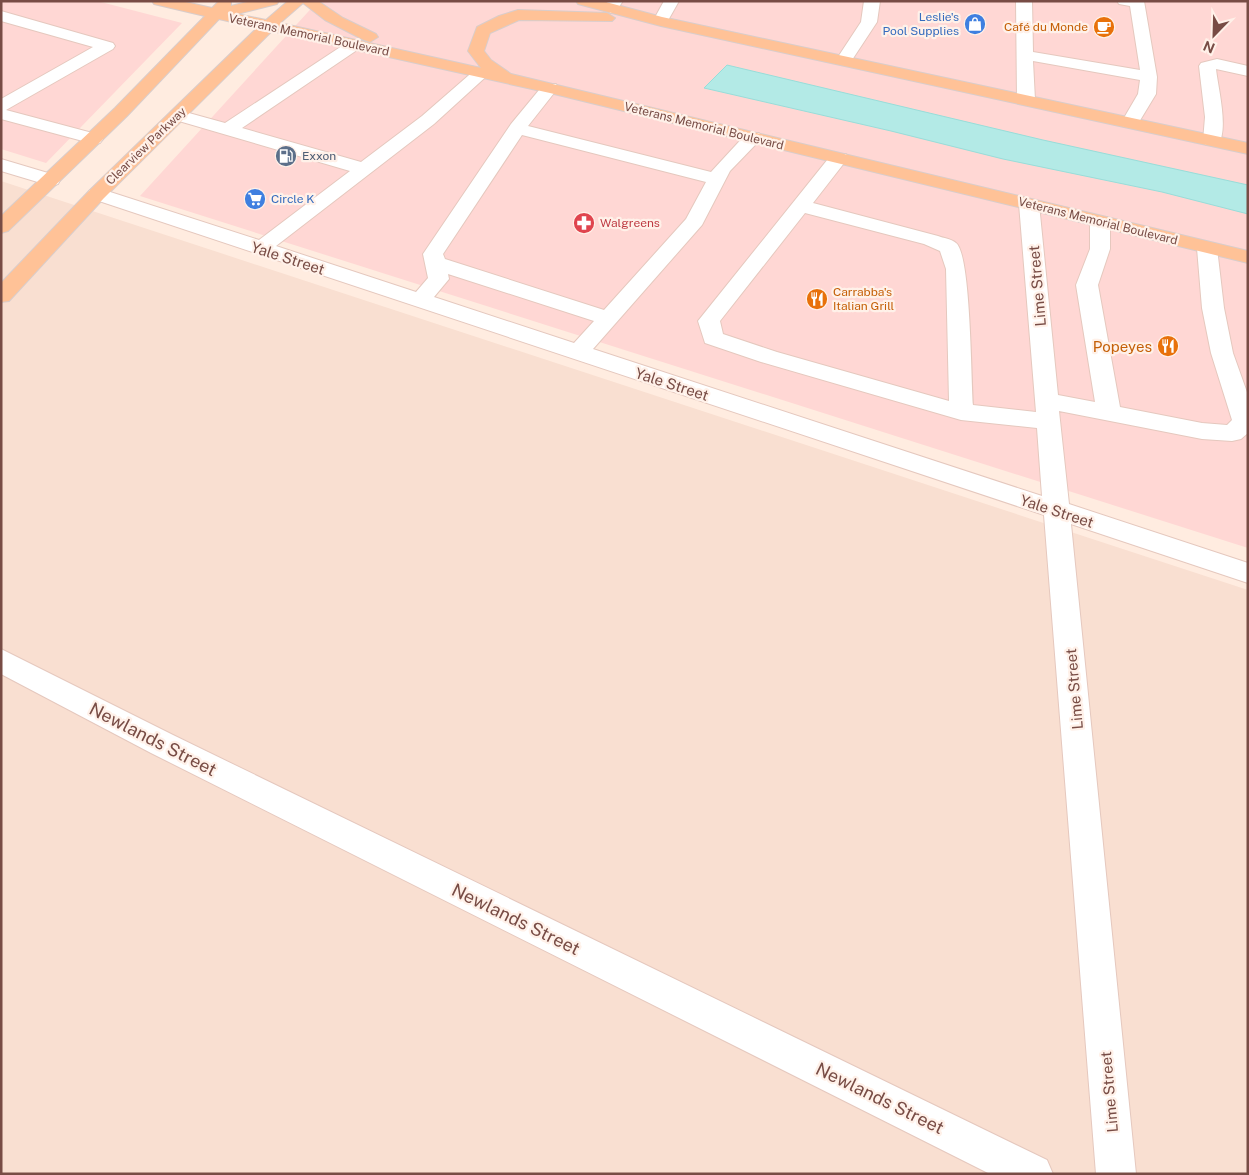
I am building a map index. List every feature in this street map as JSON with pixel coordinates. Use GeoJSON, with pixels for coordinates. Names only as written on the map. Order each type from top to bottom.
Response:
{"type":"FeatureCollection","features":[{"type":"Feature","properties":{"kind":"main road","name":"Veterans Memorial Boulevard"},"geometry":{"type":"LineString","coordinates":[[159,1],[267,27],[354,44],[550,88],[1248,257]]}},
{"type":"Feature","properties":{"kind":"main road"},"geometry":{"type":"LineString","coordinates":[[1,227],[94,139],[213,14],[229,1]]}},
{"type":"Feature","properties":{"kind":"main road","name":"Clearview Parkway"},"geometry":{"type":"LineString","coordinates":[[1,296],[24,274],[97,194],[267,27],[296,1]]}},
{"type":"Feature","properties":{"kind":"main road"},"geometry":{"type":"LineString","coordinates":[[309,1],[318,10],[337,22],[415,58]]}},
{"type":"Feature","properties":{"kind":"main road"},"geometry":{"type":"LineString","coordinates":[[505,1],[590,17]]}},
{"type":"Feature","properties":{"kind":"main road"},"geometry":{"type":"LineString","coordinates":[[583,1],[614,4],[661,21],[1248,149]]}},
{"type":"Feature","properties":{"kind":"main road"},"geometry":{"type":"LineString","coordinates":[[213,14],[266,2],[267,27]]}},
{"type":"Feature","properties":{"kind":"main road"},"geometry":{"type":"LineString","coordinates":[[511,80],[485,63],[476,51],[483,30],[504,19],[518,15],[661,21]]}},
{"type":"Feature","properties":{"kind":"street"},"geometry":{"type":"LineString","coordinates":[[661,21],[672,1]]}},
{"type":"Feature","properties":{"kind":"street"},"geometry":{"type":"LineString","coordinates":[[844,60],[869,22],[872,1]]}},
{"type":"Feature","properties":{"kind":"street"},"geometry":{"type":"LineString","coordinates":[[1024,1],[1026,100]]}},
{"type":"Feature","properties":{"kind":"street"},"geometry":{"type":"LineString","coordinates":[[1124,1],[1138,2],[1149,77],[1147,94],[1130,123]]}},
{"type":"Feature","properties":{"kind":"street"},"geometry":{"type":"LineString","coordinates":[[1,16],[107,46],[1,106]]}},
{"type":"Feature","properties":{"kind":"street"},"geometry":{"type":"LineString","coordinates":[[227,130],[354,44]]}},
{"type":"Feature","properties":{"kind":"street"},"geometry":{"type":"LineString","coordinates":[[1025,55],[1149,77]]}},
{"type":"Feature","properties":{"kind":"street"},"geometry":{"type":"LineString","coordinates":[[1212,141],[1214,117],[1208,66],[1217,64],[1248,70]]}},
{"type":"Feature","properties":{"kind":"street"},"geometry":{"type":"LineString","coordinates":[[260,248],[444,107],[482,73]]}},
{"type":"Feature","properties":{"kind":"street"},"geometry":{"type":"LineString","coordinates":[[1210,80],[1238,86]]}},
{"type":"Feature","properties":{"kind":"street"},"geometry":{"type":"LineString","coordinates":[[419,301],[439,278],[433,254],[517,128],[550,88]]}},
{"type":"Feature","properties":{"kind":"street"},"geometry":{"type":"LineString","coordinates":[[1,114],[94,139]]}},
{"type":"Feature","properties":{"kind":"street"},"geometry":{"type":"LineString","coordinates":[[178,115],[365,169]]}},
{"type":"Feature","properties":{"kind":"street"},"geometry":{"type":"LineString","coordinates":[[517,128],[717,179]]}},
{"type":"Feature","properties":{"kind":"street"},"geometry":{"type":"LineString","coordinates":[[577,353],[695,221],[722,169],[753,138]]}},
{"type":"Feature","properties":{"kind":"street"},"geometry":{"type":"LineString","coordinates":[[839,158],[709,321],[713,338],[769,357],[961,412],[1049,411],[1109,413],[1202,431],[1232,433],[1245,422],[1222,353],[1214,308],[1207,248]]}},
{"type":"Feature","properties":{"kind":"street"},"geometry":{"type":"LineString","coordinates":[[1,165],[51,180]]}},
{"type":"Feature","properties":{"kind":"street","name":"Yale Street"},"geometry":{"type":"LineString","coordinates":[[97,194],[1248,572]]}},
{"type":"Feature","properties":{"kind":"street","name":"Lime Street"},"geometry":{"type":"LineString","coordinates":[[1029,204],[1116,1174]]}},
{"type":"Feature","properties":{"kind":"street"},"geometry":{"type":"LineString","coordinates":[[801,206],[931,240],[950,247],[956,269],[961,412]]}},
{"type":"Feature","properties":{"kind":"street"},"geometry":{"type":"LineString","coordinates":[[1100,222],[1100,249],[1087,285],[1109,413]]}},
{"type":"Feature","properties":{"kind":"street"},"geometry":{"type":"LineString","coordinates":[[435,262],[608,318]]}},
{"type":"Feature","properties":{"kind":"street","name":"Newlands Street"},"geometry":{"type":"LineString","coordinates":[[1,660],[162,744],[1033,1174]]}},
{"type":"Feature","properties":{"kind":"shaded area"},"geometry":{"type":"Polygon","coordinates":[[[1,1],[97,1],[182,23],[46,163],[1,149],[1,1]]]}},
{"type":"Feature","properties":{"kind":"shaded area"},"geometry":{"type":"Polygon","coordinates":[[[318,1],[1248,2],[1248,548],[140,196],[318,1]]]}},
{"type":"Feature","properties":{"kind":"shaded area"},"geometry":{"type":"Polygon","coordinates":[[[1,181],[1248,590],[1248,1174],[1,1174],[1,181]]]}},
{"type":"Feature","properties":{"kind":"water"},"geometry":{"type":"Polygon","coordinates":[[[727,65],[1043,140],[1248,185],[1248,214],[1162,192],[1003,159],[704,88],[727,65]]]}},
{"type":"Feature","properties":{"kind":"place","name":"Leslie's Pool Supplies"},"geometry":{"type":"Point","coordinates":[975,24]}},
{"type":"Feature","properties":{"kind":"place","name":"Café du Monde"},"geometry":{"type":"Point","coordinates":[1104,27]}},
{"type":"Feature","properties":{"kind":"place","name":"Exxon"},"geometry":{"type":"Point","coordinates":[286,156]}},
{"type":"Feature","properties":{"kind":"place","name":"Circle K"},"geometry":{"type":"Point","coordinates":[255,199]}},
{"type":"Feature","properties":{"kind":"place","name":"Walgreens"},"geometry":{"type":"Point","coordinates":[584,223]}},
{"type":"Feature","properties":{"kind":"place","name":"Carrabba's Italian Grill"},"geometry":{"type":"Point","coordinates":[817,299]}},
{"type":"Feature","properties":{"kind":"place","name":"Popeyes"},"geometry":{"type":"Point","coordinates":[1168,346]}}]}
